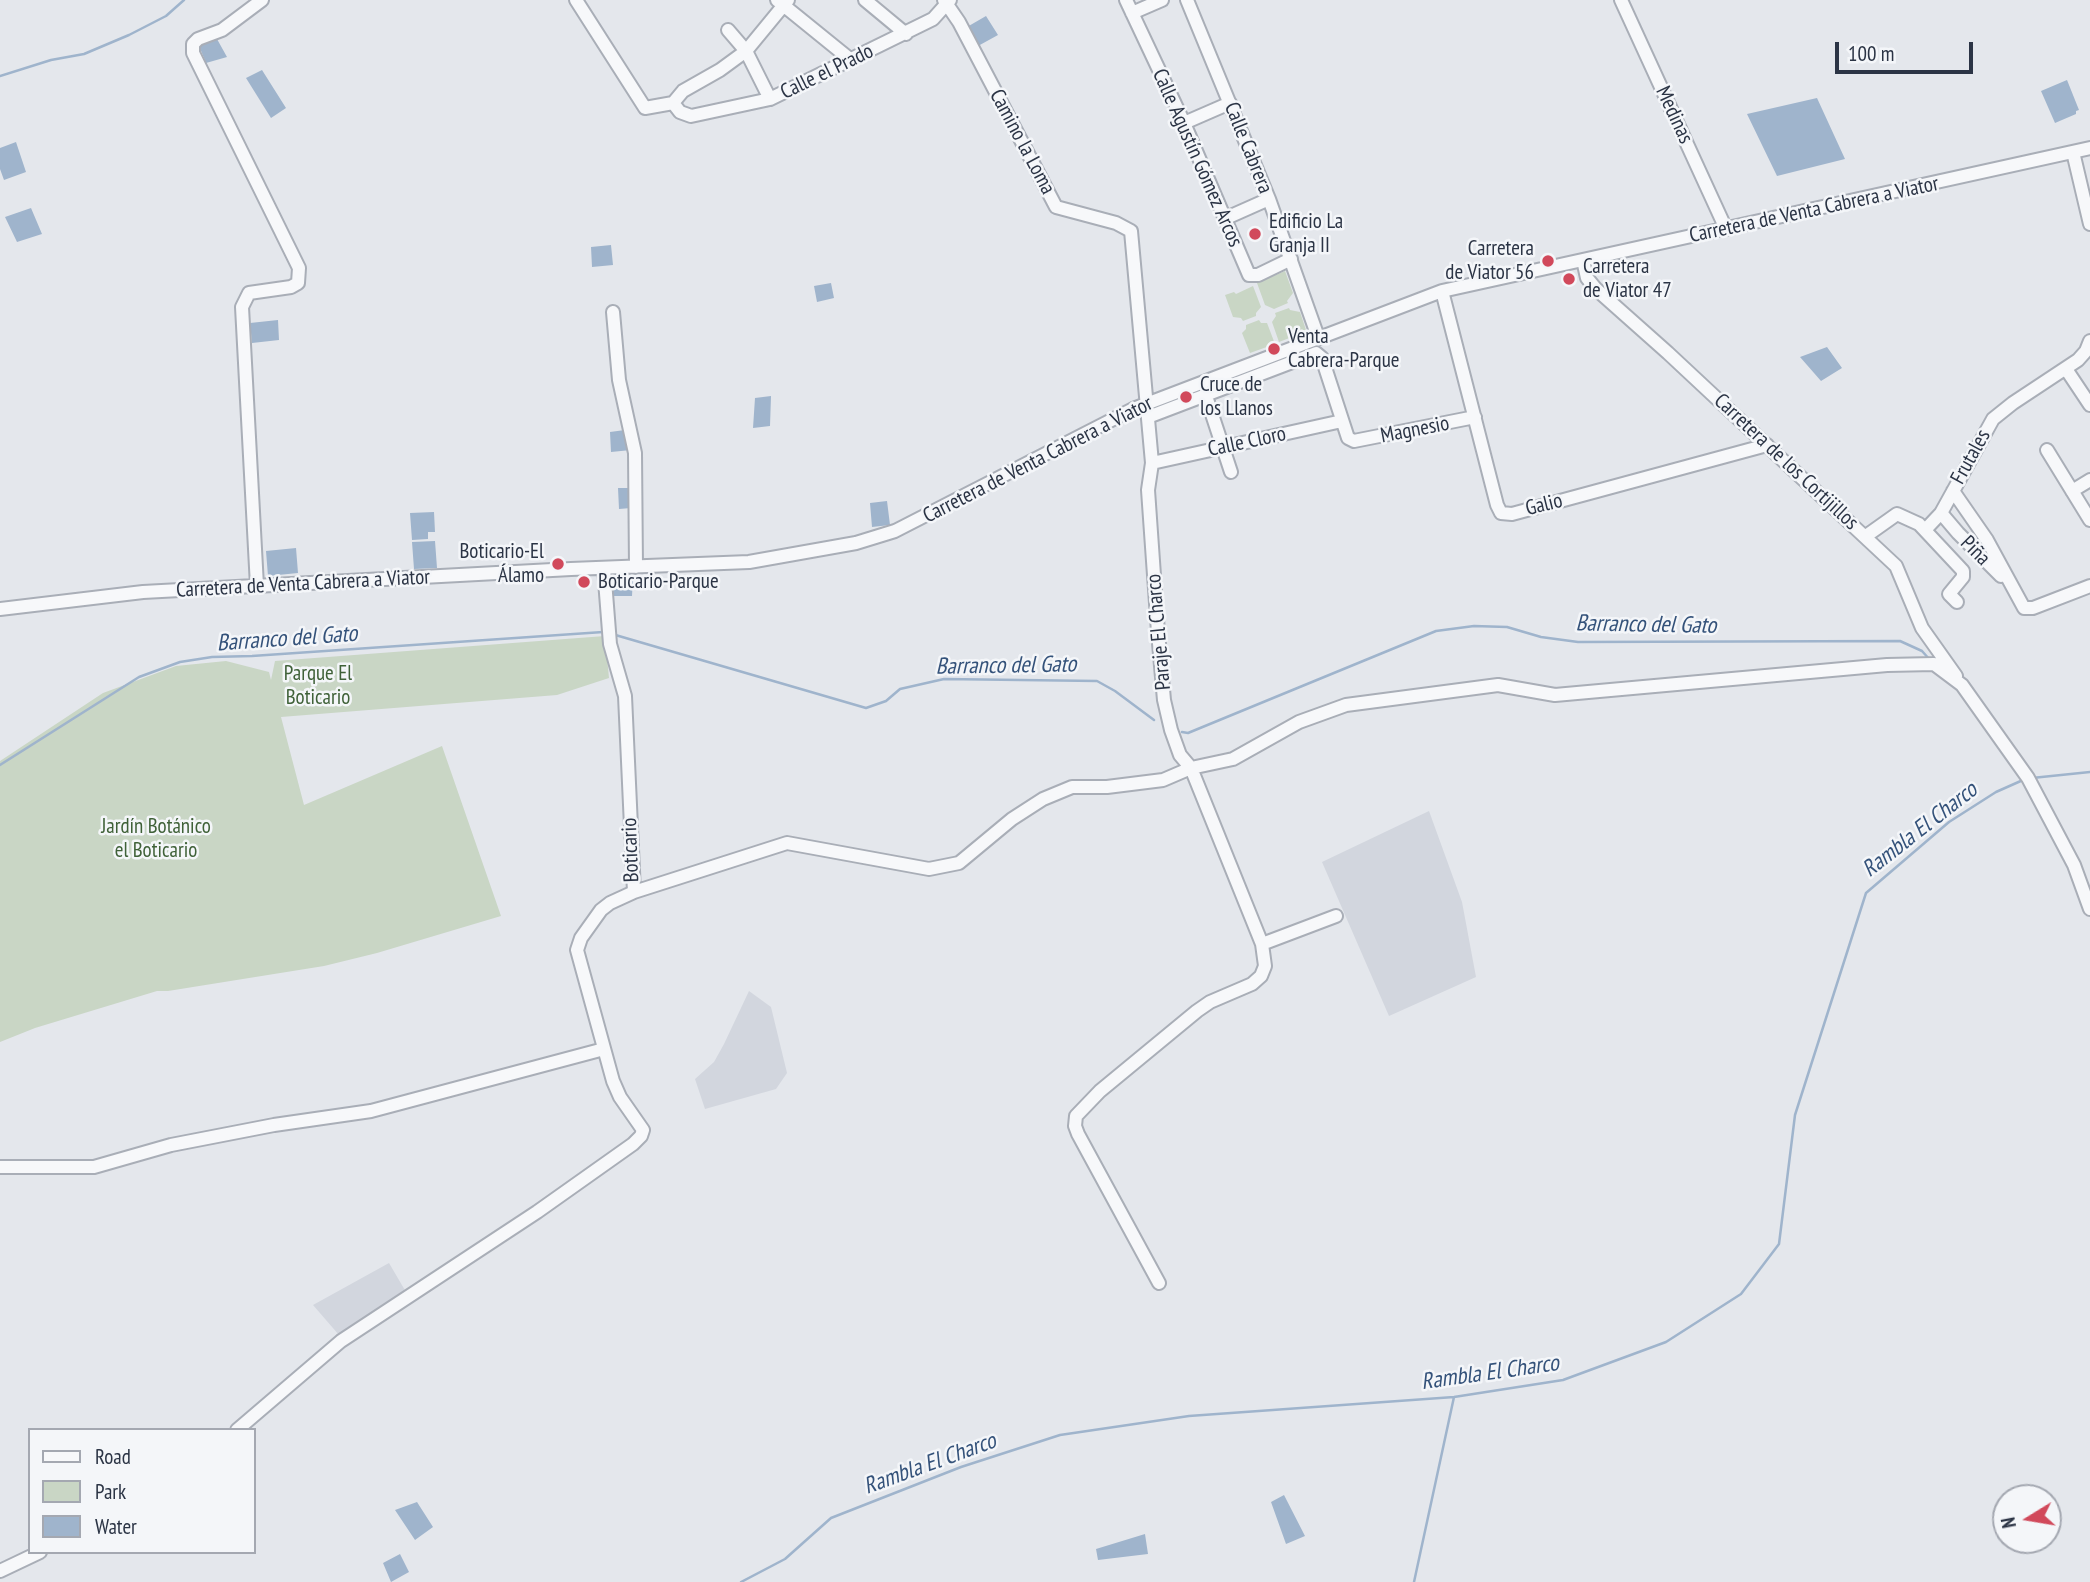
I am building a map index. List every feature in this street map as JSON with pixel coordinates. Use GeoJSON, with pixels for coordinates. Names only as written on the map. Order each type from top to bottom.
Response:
{"type":"FeatureCollection","features":[{"type":"Feature","properties":{"kind":"street"},"geometry":{"type":"LineString","coordinates":[[257,586],[243,307],[249,293],[291,287],[298,283],[299,268],[193,53],[193,44],[198,39],[222,30],[262,0]]}},
{"type":"Feature","properties":{"kind":"street"},"geometry":{"type":"LineString","coordinates":[[576,0],[645,108],[673,103],[682,91],[720,70],[746,51],[783,2],[851,60]]}},
{"type":"Feature","properties":{"kind":"street"},"geometry":{"type":"LineString","coordinates":[[866,0],[906,34]]}},
{"type":"Feature","properties":{"kind":"street","name":"Calle Agustín Gómez Arcos"},"geometry":{"type":"LineString","coordinates":[[1126,0],[1184,123],[1249,275],[1258,275],[1291,260]]}},
{"type":"Feature","properties":{"kind":"street"},"geometry":{"type":"LineString","coordinates":[[1132,13],[1162,0]]}},
{"type":"Feature","properties":{"kind":"street","name":"Calle Cabrera"},"geometry":{"type":"LineString","coordinates":[[1186,0],[1269,200],[1318,337]]}},
{"type":"Feature","properties":{"kind":"street","name":"Medinas"},"geometry":{"type":"LineString","coordinates":[[1621,0],[1726,229]]}},
{"type":"Feature","properties":{"kind":"street","name":"Calle el Prado"},"geometry":{"type":"LineString","coordinates":[[673,103],[680,113],[691,116],[770,99],[906,34],[933,19],[947,1]]}},
{"type":"Feature","properties":{"kind":"street","name":"Camino la Loma"},"geometry":{"type":"LineString","coordinates":[[947,1],[1056,207],[1116,223],[1131,231],[1147,403]]}},
{"type":"Feature","properties":{"kind":"street"},"geometry":{"type":"LineString","coordinates":[[728,30],[746,51],[770,99]]}},
{"type":"Feature","properties":{"kind":"street"},"geometry":{"type":"LineString","coordinates":[[1184,123],[1230,103]]}},
{"type":"Feature","properties":{"kind":"street","name":"Carretera de Venta Cabrera a Viator"},"geometry":{"type":"LineString","coordinates":[[0,609],[143,592],[749,562],[856,543],[895,531],[1147,403],[1442,291],[2090,148]]}},
{"type":"Feature","properties":{"kind":"street"},"geometry":{"type":"LineString","coordinates":[[2073,152],[2090,224]]}},
{"type":"Feature","properties":{"kind":"street"},"geometry":{"type":"LineString","coordinates":[[1224,219],[1269,200]]}},
{"type":"Feature","properties":{"kind":"street","name":"Carretera de los Cortijillos"},"geometry":{"type":"LineString","coordinates":[[1583,260],[1587,278],[1596,289],[1896,566],[1922,628],[2028,778],[2074,865],[2090,909]]}},
{"type":"Feature","properties":{"kind":"street","name":"Galio"},"geometry":{"type":"LineString","coordinates":[[1442,291],[1497,505],[1502,513],[1512,514],[1767,445]]}},
{"type":"Feature","properties":{"kind":"street"},"geometry":{"type":"LineString","coordinates":[[613,312],[619,380],[635,453],[636,567]]}},
{"type":"Feature","properties":{"kind":"street","name":"Frutales"},"geometry":{"type":"LineString","coordinates":[[1925,530],[1941,513],[1993,419],[2012,402],[2078,360],[2090,341]]}},
{"type":"Feature","properties":{"kind":"street"},"geometry":{"type":"LineString","coordinates":[[1148,417],[1316,353],[1322,358],[1342,421]]}},
{"type":"Feature","properties":{"kind":"street"},"geometry":{"type":"LineString","coordinates":[[2066,369],[2090,405]]}},
{"type":"Feature","properties":{"kind":"street"},"geometry":{"type":"LineString","coordinates":[[1206,396],[1231,472]]}},
{"type":"Feature","properties":{"kind":"street","name":"Paraje El Charco"},"geometry":{"type":"LineString","coordinates":[[1147,403],[1153,463],[1148,490],[1165,708],[1180,755],[1191,768],[1262,944]]}},
{"type":"Feature","properties":{"kind":"street","name":"Magnesio"},"geometry":{"type":"LineString","coordinates":[[1342,421],[1348,439],[1354,441],[1475,418]]}},
{"type":"Feature","properties":{"kind":"street","name":"Calle Cloro"},"geometry":{"type":"LineString","coordinates":[[1153,463],[1342,421]]}},
{"type":"Feature","properties":{"kind":"street"},"geometry":{"type":"LineString","coordinates":[[2047,450],[2090,520]]}},
{"type":"Feature","properties":{"kind":"street"},"geometry":{"type":"LineString","coordinates":[[2072,491],[2090,480]]}},
{"type":"Feature","properties":{"kind":"street"},"geometry":{"type":"LineString","coordinates":[[1953,491],[1987,540],[2024,608],[2033,608],[2088,591]]}},
{"type":"Feature","properties":{"kind":"street"},"geometry":{"type":"LineString","coordinates":[[1866,536],[1897,513],[1919,524],[1963,571],[1963,577],[1950,593],[1957,602]]}},
{"type":"Feature","properties":{"kind":"street","name":"Piña"},"geometry":{"type":"LineString","coordinates":[[1941,513],[2011,587]]}},
{"type":"Feature","properties":{"kind":"street","name":"Boticario"},"geometry":{"type":"LineString","coordinates":[[239,1428],[341,1341],[537,1212],[641,1136],[643,1130],[620,1097],[577,950],[578,943],[601,910],[634,892],[625,696],[612,659],[604,568]]}},
{"type":"Feature","properties":{"kind":"street"},"geometry":{"type":"LineString","coordinates":[[634,892],[788,843],[929,869],[959,863],[1013,819],[1043,799],[1072,787],[1163,780],[1191,768],[1233,759],[1299,722],[1346,705],[1498,685],[1555,695],[1887,665],[1934,664],[1962,685]]}},
{"type":"Feature","properties":{"kind":"street"},"geometry":{"type":"LineString","coordinates":[[1159,1283],[1078,1134],[1076,1116],[1100,1091],[1197,1011],[1210,1002],[1252,984],[1261,976],[1265,966],[1262,944],[1336,916]]}},
{"type":"Feature","properties":{"kind":"street"},"geometry":{"type":"LineString","coordinates":[[0,1167],[94,1167],[184,1142],[371,1111],[604,1049]]}},
{"type":"Feature","properties":{"kind":"street"},"geometry":{"type":"LineString","coordinates":[[0,1571],[36,1554]]}},
{"type":"Feature","properties":{"kind":"shaded area"},"geometry":{"type":"Polygon","coordinates":[[[1429,811],[1462,902],[1476,977],[1389,1016],[1322,862],[1429,811]]]}},
{"type":"Feature","properties":{"kind":"shaded area"},"geometry":{"type":"Polygon","coordinates":[[[749,991],[771,1007],[787,1073],[776,1089],[705,1109],[695,1079],[714,1062],[749,991]]]}},
{"type":"Feature","properties":{"kind":"shaded area"},"geometry":{"type":"Polygon","coordinates":[[[389,1263],[406,1292],[339,1335],[313,1305],[389,1263]]]}},
{"type":"Feature","properties":{"kind":"green space"},"geometry":{"type":"Polygon","coordinates":[[[1285,271],[1293,293],[1288,303],[1274,309],[1265,305],[1257,283],[1285,271]]]}},
{"type":"Feature","properties":{"kind":"green space"},"geometry":{"type":"Polygon","coordinates":[[[1253,286],[1261,307],[1256,316],[1243,321],[1233,317],[1225,295],[1234,292],[1236,294],[1253,286]]]}},
{"type":"Feature","properties":{"kind":"green space"},"geometry":{"type":"Polygon","coordinates":[[[1289,308],[1300,312],[1306,330],[1279,342],[1272,322],[1275,313],[1289,308]]]}},
{"type":"Feature","properties":{"kind":"green space"},"geometry":{"type":"Polygon","coordinates":[[[1259,320],[1261,323],[1267,323],[1275,344],[1250,353],[1242,333],[1246,325],[1259,320]]]}},
{"type":"Feature","properties":{"kind":"green space","name":"Jardín Botánico el Boticario"},"geometry":{"type":"Polygon","coordinates":[[[605,636],[609,678],[557,695],[281,717],[304,805],[442,746],[501,916],[324,966],[157,991],[35,1028],[0,1042],[0,761],[103,693],[176,666],[226,661],[269,672],[271,680],[275,661],[605,636]]]}},
{"type":"Feature","properties":{"kind":"water"},"geometry":{"type":"Polygon","coordinates":[[[986,16],[998,35],[978,46],[967,27],[986,16]]]}},
{"type":"Feature","properties":{"kind":"water"},"geometry":{"type":"Polygon","coordinates":[[[217,39],[227,57],[206,63],[199,46],[217,39]]]}},
{"type":"Feature","properties":{"kind":"water"},"geometry":{"type":"Polygon","coordinates":[[[262,70],[286,108],[271,118],[246,78],[262,70]]]}},
{"type":"Feature","properties":{"kind":"water"},"geometry":{"type":"Polygon","coordinates":[[[2067,80],[2079,110],[2055,123],[2041,91],[2067,80]]]}},
{"type":"Feature","properties":{"kind":"water"},"geometry":{"type":"Polygon","coordinates":[[[1817,98],[1845,159],[1777,176],[1747,114],[1817,98]]]}},
{"type":"Feature","properties":{"kind":"water"},"geometry":{"type":"Polygon","coordinates":[[[16,142],[26,172],[4,180],[0,169],[0,148],[16,142]]]}},
{"type":"Feature","properties":{"kind":"water"},"geometry":{"type":"Polygon","coordinates":[[[31,208],[42,234],[17,242],[5,217],[31,208]]]}},
{"type":"Feature","properties":{"kind":"water"},"geometry":{"type":"Polygon","coordinates":[[[611,245],[613,265],[592,267],[591,247],[611,245]]]}},
{"type":"Feature","properties":{"kind":"water"},"geometry":{"type":"Polygon","coordinates":[[[831,283],[834,298],[817,302],[814,286],[831,283]]]}},
{"type":"Feature","properties":{"kind":"water"},"geometry":{"type":"Polygon","coordinates":[[[278,320],[279,340],[252,343],[250,323],[278,320]]]}},
{"type":"Feature","properties":{"kind":"water"},"geometry":{"type":"Polygon","coordinates":[[[1827,347],[1842,368],[1821,381],[1800,357],[1827,347]]]}},
{"type":"Feature","properties":{"kind":"water"},"geometry":{"type":"Polygon","coordinates":[[[771,396],[770,426],[753,428],[755,398],[771,396]]]}},
{"type":"Feature","properties":{"kind":"water"},"geometry":{"type":"Polygon","coordinates":[[[625,430],[631,450],[611,452],[610,432],[625,430]]]}},
{"type":"Feature","properties":{"kind":"water"},"geometry":{"type":"Polygon","coordinates":[[[618,488],[631,488],[631,508],[619,509],[618,488]]]}},
{"type":"Feature","properties":{"kind":"water"},"geometry":{"type":"Polygon","coordinates":[[[887,501],[890,525],[872,527],[870,503],[887,501]]]}},
{"type":"Feature","properties":{"kind":"water"},"geometry":{"type":"Polygon","coordinates":[[[434,512],[435,532],[428,532],[428,539],[412,540],[410,513],[434,512]]]}},
{"type":"Feature","properties":{"kind":"water"},"geometry":{"type":"Polygon","coordinates":[[[435,541],[437,568],[414,569],[412,542],[435,541]]]}},
{"type":"Feature","properties":{"kind":"water"},"geometry":{"type":"Polygon","coordinates":[[[296,548],[298,573],[268,576],[266,551],[296,548]]]}},
{"type":"Feature","properties":{"kind":"water"},"geometry":{"type":"Polygon","coordinates":[[[613,576],[633,576],[632,596],[612,596],[613,576]]]}},
{"type":"Feature","properties":{"kind":"water"},"geometry":{"type":"Polygon","coordinates":[[[1284,1495],[1305,1536],[1286,1544],[1271,1502],[1284,1495]]]}},
{"type":"Feature","properties":{"kind":"water"},"geometry":{"type":"Polygon","coordinates":[[[417,1502],[433,1527],[415,1540],[395,1510],[417,1502]]]}},
{"type":"Feature","properties":{"kind":"water"},"geometry":{"type":"Polygon","coordinates":[[[1145,1534],[1148,1554],[1098,1560],[1096,1549],[1145,1534]]]}},
{"type":"Feature","properties":{"kind":"water"},"geometry":{"type":"Polygon","coordinates":[[[400,1554],[409,1572],[391,1582],[383,1563],[400,1554]]]}},
{"type":"Feature","properties":{"kind":"waterway"},"geometry":{"type":"LineString","coordinates":[[0,76],[51,60],[84,54],[166,16],[184,0]]}},
{"type":"Feature","properties":{"kind":"waterway","name":"Barranco del Gato"},"geometry":{"type":"LineString","coordinates":[[1182,732],[1188,733],[1436,631],[1474,626],[1507,627],[1541,637],[1578,642],[1900,641],[1922,651],[1930,660]]}},
{"type":"Feature","properties":{"kind":"waterway","name":"Barranco del Gato"},"geometry":{"type":"LineString","coordinates":[[0,765],[139,677],[180,662],[212,657],[603,632]]}},
{"type":"Feature","properties":{"kind":"waterway","name":"Barranco del Gato"},"geometry":{"type":"LineString","coordinates":[[612,634],[866,708],[886,701],[900,689],[944,679],[1097,681],[1154,720]]}},
{"type":"Feature","properties":{"kind":"waterway","name":"Rambla El Charco"},"geometry":{"type":"LineString","coordinates":[[2032,778],[2090,772]]}},
{"type":"Feature","properties":{"kind":"waterway","name":"Rambla El Charco"},"geometry":{"type":"LineString","coordinates":[[741,1582],[785,1559],[831,1518],[961,1467],[1060,1435],[1189,1416],[1454,1397],[1563,1380],[1666,1342],[1741,1294],[1779,1244],[1795,1115],[1866,893],[1949,822],[1996,792],[2023,780]]}},
{"type":"Feature","properties":{"kind":"waterway"},"geometry":{"type":"LineString","coordinates":[[1414,1582],[1454,1397]]}},
{"type":"Feature","properties":{"kind":"place","name":"Edificio La Granja II"},"geometry":{"type":"Point","coordinates":[1255,234]}},
{"type":"Feature","properties":{"kind":"place","name":"Carretera de Viator 56"},"geometry":{"type":"Point","coordinates":[1548,261]}},
{"type":"Feature","properties":{"kind":"place","name":"Carretera de Viator 47"},"geometry":{"type":"Point","coordinates":[1569,279]}},
{"type":"Feature","properties":{"kind":"place","name":"Venta Cabrera-Parque"},"geometry":{"type":"Point","coordinates":[1274,349]}},
{"type":"Feature","properties":{"kind":"place","name":"Cruce de los Llanos"},"geometry":{"type":"Point","coordinates":[1186,397]}},
{"type":"Feature","properties":{"kind":"place","name":"Boticario-El Álamo"},"geometry":{"type":"Point","coordinates":[558,564]}},
{"type":"Feature","properties":{"kind":"place","name":"Boticario-Parque"},"geometry":{"type":"Point","coordinates":[584,582]}},
{"type":"Feature","properties":{"kind":"park label","name":"Parque El Boticario"},"geometry":{"type":"Point","coordinates":[318,686]}}]}
